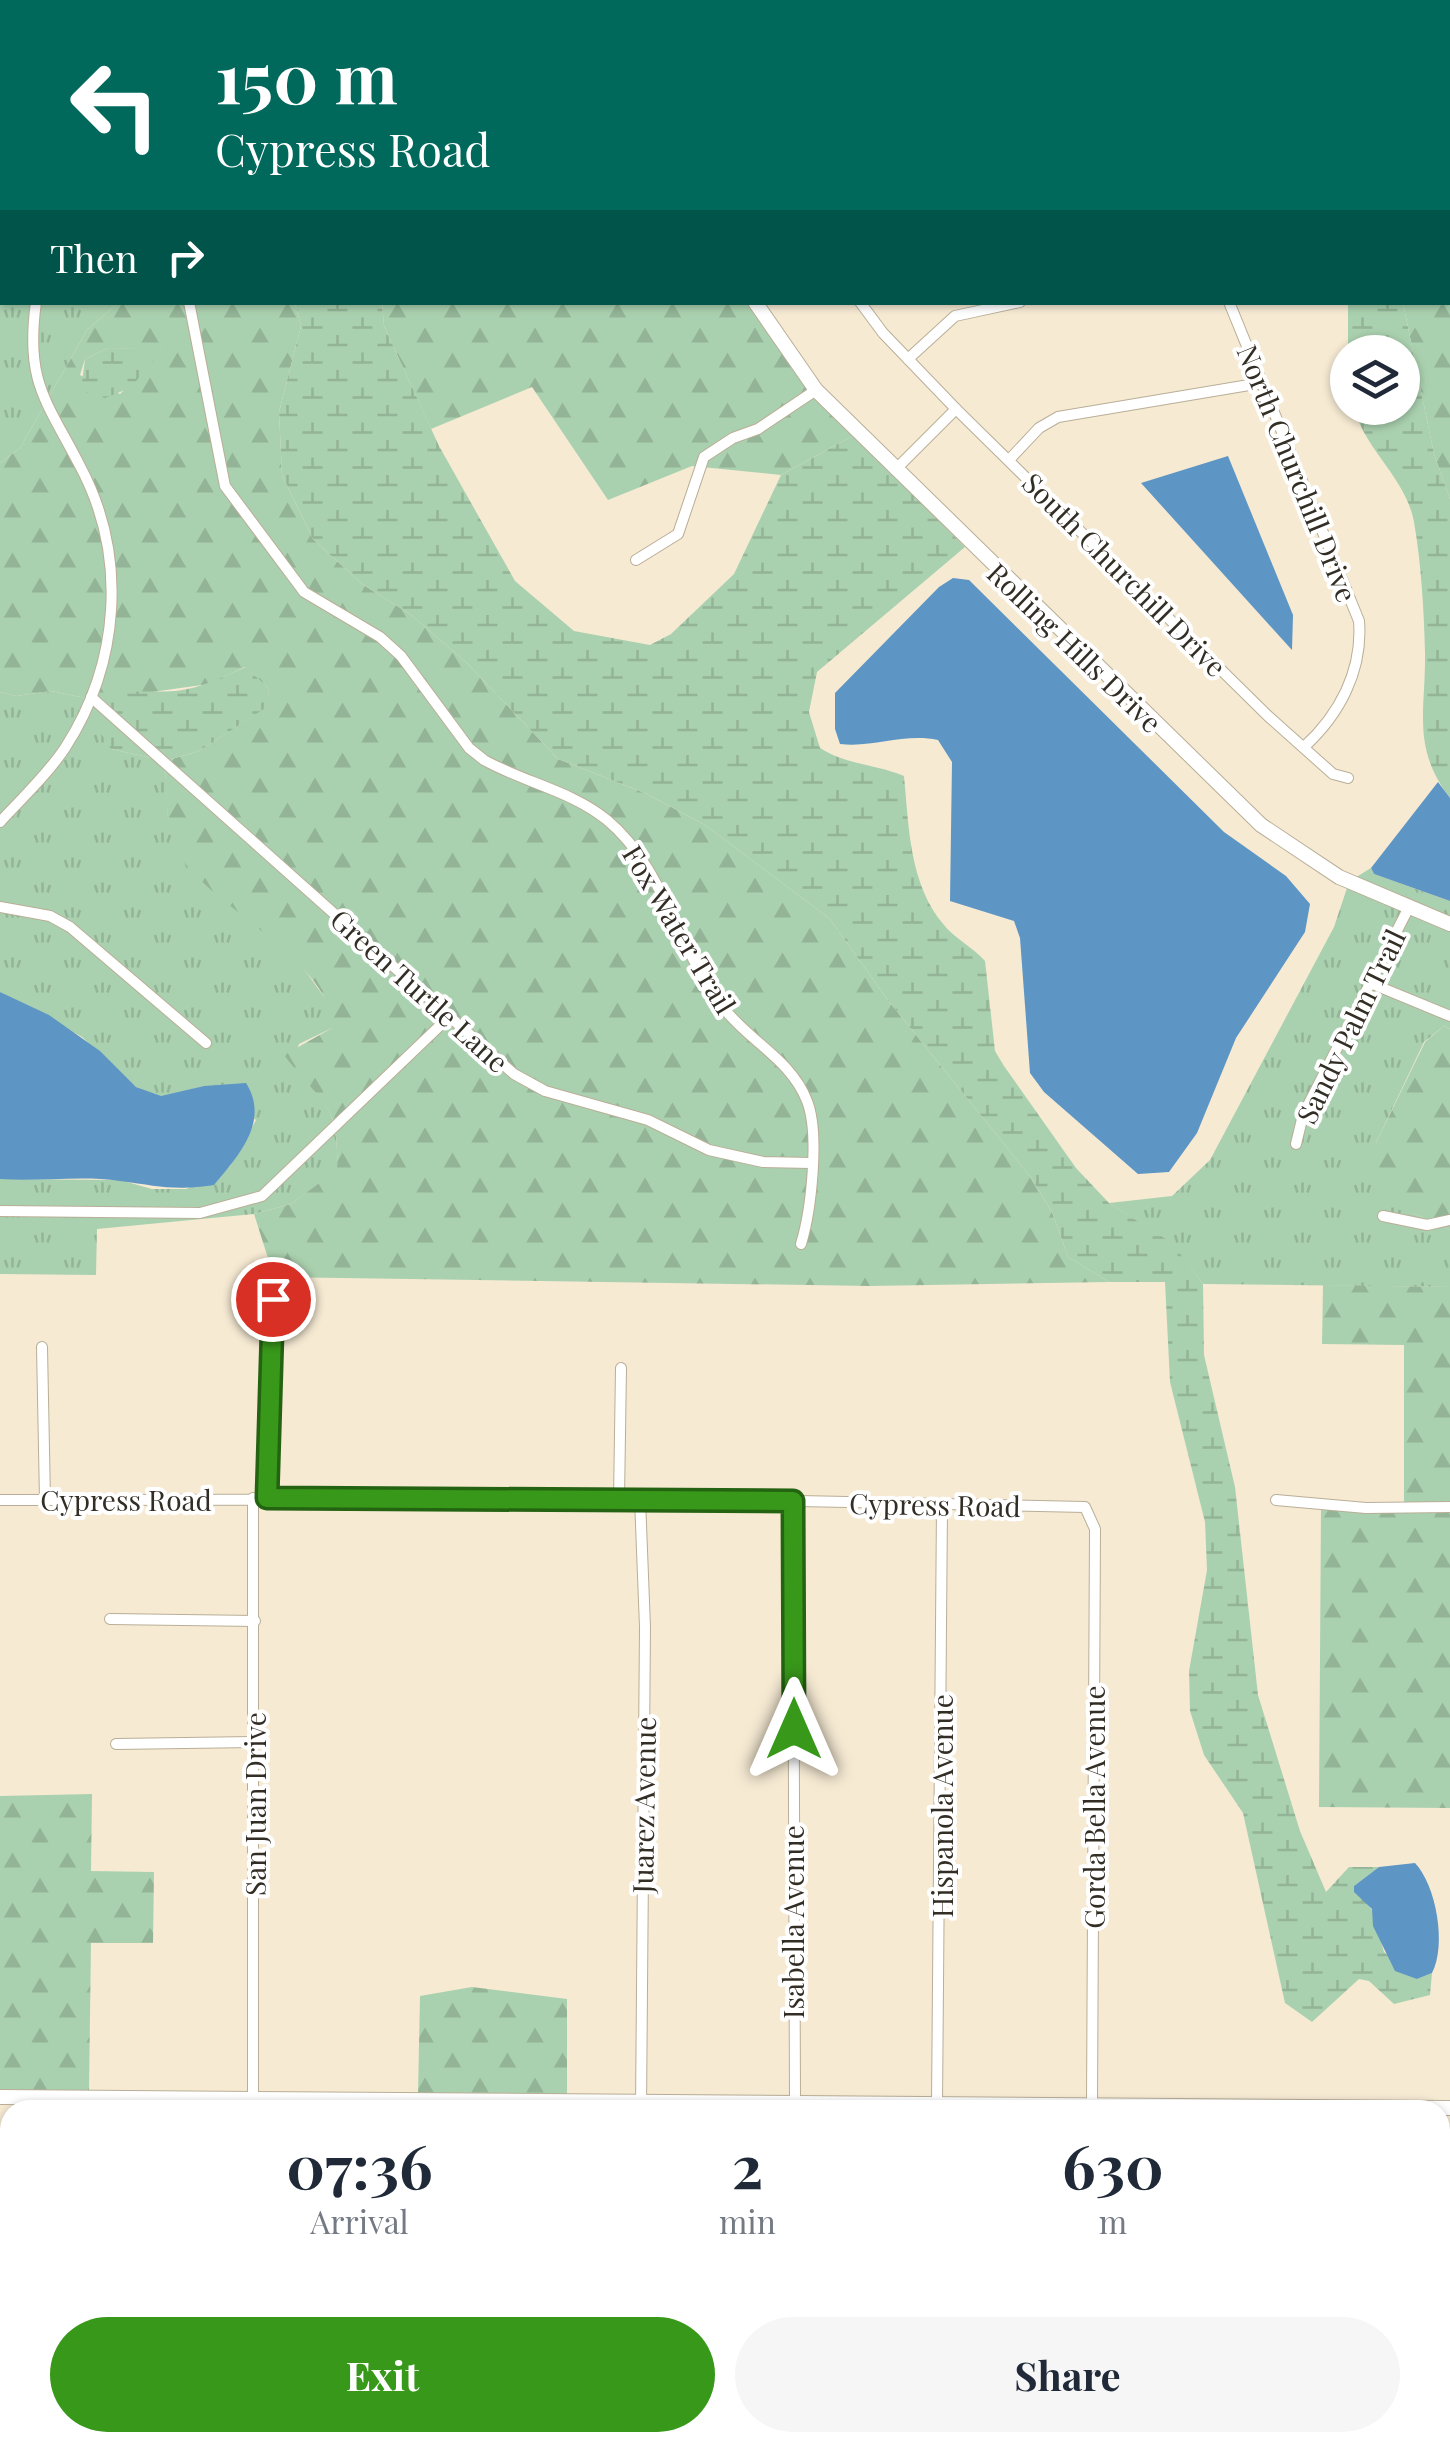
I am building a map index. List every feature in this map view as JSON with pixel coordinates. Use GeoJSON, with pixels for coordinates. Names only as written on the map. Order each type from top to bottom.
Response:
{"type":"FeatureCollection","features":[{"type":"Feature","properties":{"kind":"street"},"geometry":{"type":"LineString","coordinates":[[0,822],[63,751],[91,697],[111,624],[110,556],[92,492],[38,390],[36,305]]}},
{"type":"Feature","properties":{"kind":"street","name":"Fox Water Trail"},"geometry":{"type":"LineString","coordinates":[[189,305],[216,459],[237,505],[304,592],[380,637],[401,656],[470,748],[504,771],[603,817],[627,838],[719,1003],[772,1052],[801,1090],[812,1126],[809,1220],[801,1244]]}},
{"type":"Feature","properties":{"kind":"street","name":"Rolling Hills Drive"},"geometry":{"type":"LineString","coordinates":[[757,305],[816,390],[1261,825],[1339,877],[1450,924]]}},
{"type":"Feature","properties":{"kind":"street"},"geometry":{"type":"LineString","coordinates":[[863,305],[908,359],[955,316],[1006,305]]}},
{"type":"Feature","properties":{"kind":"street","name":"North Churchill Drive"},"geometry":{"type":"LineString","coordinates":[[1230,305],[1359,620],[1360,635],[1344,701],[1328,724],[1304,747]]}},
{"type":"Feature","properties":{"kind":"street","name":"South Churchill Drive"},"geometry":{"type":"LineString","coordinates":[[908,359],[1332,774],[1348,778]]}},
{"type":"Feature","properties":{"kind":"street"},"geometry":{"type":"LineString","coordinates":[[1008,460],[1039,428],[1058,417],[1261,383]]}},
{"type":"Feature","properties":{"kind":"street"},"geometry":{"type":"LineString","coordinates":[[636,560],[678,534],[704,457],[733,438],[758,429],[816,390]]}},
{"type":"Feature","properties":{"kind":"street"},"geometry":{"type":"LineString","coordinates":[[895,470],[956,409]]}},
{"type":"Feature","properties":{"kind":"street","name":"Green Turtle Lane"},"geometry":{"type":"LineString","coordinates":[[91,697],[514,1074],[546,1091],[648,1120],[709,1150],[740,1159],[811,1163]]}},
{"type":"Feature","properties":{"kind":"street"},"geometry":{"type":"LineString","coordinates":[[0,907],[50,916],[70,927],[206,1044]]}},
{"type":"Feature","properties":{"kind":"street","name":"Sandy Palm Trail"},"geometry":{"type":"LineString","coordinates":[[1296,1144],[1303,1114],[1408,909]]}},
{"type":"Feature","properties":{"kind":"street"},"geometry":{"type":"LineString","coordinates":[[1370,984],[1450,1016]]}},
{"type":"Feature","properties":{"kind":"street"},"geometry":{"type":"LineString","coordinates":[[0,1211],[200,1214],[262,1196],[449,1018]]}},
{"type":"Feature","properties":{"kind":"street"},"geometry":{"type":"LineString","coordinates":[[1383,1216],[1427,1225],[1450,1220]]}},
{"type":"Feature","properties":{"kind":"street"},"geometry":{"type":"LineString","coordinates":[[267,1498],[273,1299]]}},
{"type":"Feature","properties":{"kind":"street"},"geometry":{"type":"LineString","coordinates":[[42,1347],[44,1500]]}},
{"type":"Feature","properties":{"kind":"street"},"geometry":{"type":"LineString","coordinates":[[619,1500],[620,1368]]}},
{"type":"Feature","properties":{"kind":"street","name":"San Juan Drive"},"geometry":{"type":"LineString","coordinates":[[253,2100],[254,1498]]}},
{"type":"Feature","properties":{"kind":"street","name":"Cypress Road"},"geometry":{"type":"LineString","coordinates":[[0,1500],[793,1501],[942,1507],[1071,1504],[1089,1511]]}},
{"type":"Feature","properties":{"kind":"street","name":"Juarez Avenue"},"geometry":{"type":"LineString","coordinates":[[640,1500],[645,1627],[641,2100]]}},
{"type":"Feature","properties":{"kind":"street"},"geometry":{"type":"LineString","coordinates":[[1276,1500],[1352,1508],[1450,1507]]}},
{"type":"Feature","properties":{"kind":"street","name":"Isabella Avenue"},"geometry":{"type":"LineString","coordinates":[[793,1501],[795,2100]]}},
{"type":"Feature","properties":{"kind":"street","name":"Hispanola Avenue"},"geometry":{"type":"LineString","coordinates":[[937,2100],[942,1507]]}},
{"type":"Feature","properties":{"kind":"street","name":"Gorda Bella Avenue"},"geometry":{"type":"LineString","coordinates":[[1089,1511],[1095,1529],[1092,2100]]}},
{"type":"Feature","properties":{"kind":"street"},"geometry":{"type":"LineString","coordinates":[[110,1619],[254,1621]]}},
{"type":"Feature","properties":{"kind":"street"},"geometry":{"type":"LineString","coordinates":[[116,1744],[254,1742]]}},
{"type":"Feature","properties":{"kind":"green space"},"geometry":{"type":"Polygon","coordinates":[[[0,305],[116,305],[87,330],[20,448],[0,463],[0,305]]]}},
{"type":"Feature","properties":{"kind":"green space"},"geometry":{"type":"Polygon","coordinates":[[[116,305],[296,305],[301,326],[279,412],[282,475],[313,539],[362,584],[410,614],[467,663],[558,759],[645,793],[705,825],[830,919],[887,999],[1030,1176],[1052,1212],[1068,1257],[1109,1282],[870,1286],[274,1277],[254,1214],[291,1204],[337,1170],[335,1130],[326,1105],[284,1055],[332,1028],[327,1004],[314,981],[294,959],[198,878],[182,859],[169,825],[165,761],[199,751],[269,705],[268,688],[245,667],[209,684],[95,700],[51,691],[16,696],[0,692],[0,463],[20,448],[87,330],[116,305]],[[108,348],[85,359],[80,375],[120,394],[163,350],[108,348]]]}},
{"type":"Feature","properties":{"kind":"green space"},"geometry":{"type":"Polygon","coordinates":[[[296,305],[382,305],[384,326],[439,446],[515,581],[574,631],[650,645],[671,634],[734,574],[781,475],[854,435],[965,547],[817,672],[809,712],[820,748],[840,758],[904,776],[913,854],[924,892],[944,925],[985,961],[995,1051],[1076,1168],[1109,1203],[1172,1243],[1203,1284],[1204,1355],[1235,1487],[1258,1695],[1300,1831],[1326,1892],[1349,1867],[1379,1867],[1354,1886],[1372,1910],[1384,1952],[1417,1979],[1432,1973],[1430,1995],[1394,2004],[1369,1981],[1359,1979],[1312,2022],[1285,2003],[1243,1813],[1204,1755],[1190,1711],[1189,1671],[1207,1570],[1205,1522],[1170,1382],[1165,1282],[1109,1282],[1068,1257],[1052,1212],[1030,1176],[887,999],[830,919],[705,825],[645,793],[558,759],[467,663],[410,614],[362,584],[313,539],[282,475],[279,412],[301,326],[296,305]]]}},
{"type":"Feature","properties":{"kind":"green space"},"geometry":{"type":"Polygon","coordinates":[[[382,305],[750,305],[812,393],[854,435],[781,475],[692,466],[608,500],[532,387],[431,429],[384,326],[382,305]]]}},
{"type":"Feature","properties":{"kind":"green space"},"geometry":{"type":"Polygon","coordinates":[[[1348,305],[1403,305],[1410,335],[1348,335],[1348,305]]]}},
{"type":"Feature","properties":{"kind":"green space"},"geometry":{"type":"Polygon","coordinates":[[[1403,305],[1450,305],[1450,499],[1434,454],[1420,386],[1420,335],[1410,335],[1403,305]]]}},
{"type":"Feature","properties":{"kind":"green space"},"geometry":{"type":"Polygon","coordinates":[[[108,348],[164,349],[130,388],[105,398],[81,390],[85,359],[108,348]]]}},
{"type":"Feature","properties":{"kind":"green space"},"geometry":{"type":"Polygon","coordinates":[[[1420,386],[1434,454],[1450,499],[1450,798],[1438,780],[1425,745],[1424,620],[1414,522],[1403,492],[1360,425],[1420,425],[1420,386]]]}},
{"type":"Feature","properties":{"kind":"green space"},"geometry":{"type":"Polygon","coordinates":[[[246,667],[268,688],[270,705],[199,751],[165,761],[111,749],[100,732],[95,700],[124,692],[185,690],[246,667]]]}},
{"type":"Feature","properties":{"kind":"green space"},"geometry":{"type":"Polygon","coordinates":[[[51,691],[95,700],[111,749],[165,761],[168,818],[304,969],[332,1008],[332,1028],[299,1044],[292,1065],[329,1111],[336,1136],[337,1171],[291,1204],[254,1214],[97,1229],[96,1275],[0,1274],[0,1179],[120,1180],[152,1189],[186,1189],[230,1166],[256,1120],[204,1086],[161,1097],[136,1087],[82,1037],[0,992],[0,692],[16,696],[51,691]]]}},
{"type":"Feature","properties":{"kind":"green space"},"geometry":{"type":"Polygon","coordinates":[[[1371,868],[1374,874],[1450,901],[1450,918],[1353,879],[1371,868]]]}},
{"type":"Feature","properties":{"kind":"green space"},"geometry":{"type":"Polygon","coordinates":[[[1347,888],[1450,930],[1450,1029],[1444,1026],[1424,1042],[1376,1143],[1413,1213],[1450,1230],[1450,1287],[1203,1284],[1172,1244],[1109,1203],[1172,1196],[1210,1160],[1334,927],[1347,888]]]}},
{"type":"Feature","properties":{"kind":"green space"},"geometry":{"type":"Polygon","coordinates":[[[1444,1026],[1450,1029],[1450,1230],[1413,1213],[1379,1178],[1376,1143],[1425,1042],[1444,1026]]]}},
{"type":"Feature","properties":{"kind":"green space"},"geometry":{"type":"Polygon","coordinates":[[[1323,1285],[1450,1287],[1450,1808],[1319,1807],[1321,1508],[1404,1507],[1404,1345],[1322,1344],[1323,1285]]]}},
{"type":"Feature","properties":{"kind":"green space"},"geometry":{"type":"Polygon","coordinates":[[[92,1794],[91,1871],[154,1872],[153,1943],[91,1943],[89,2092],[0,2092],[0,1796],[92,1794]]]}},
{"type":"Feature","properties":{"kind":"green space"},"geometry":{"type":"Polygon","coordinates":[[[472,1987],[567,1999],[567,2096],[418,2095],[420,1996],[472,1987]]]}},
{"type":"Feature","properties":{"kind":"water"},"geometry":{"type":"Polygon","coordinates":[[[1228,456],[1293,615],[1292,650],[1141,483],[1228,456]]]}},
{"type":"Feature","properties":{"kind":"water"},"geometry":{"type":"Polygon","coordinates":[[[953,578],[969,580],[1224,832],[1286,876],[1310,904],[1305,932],[1236,1038],[1197,1133],[1169,1172],[1138,1174],[1044,1092],[1030,1073],[1020,938],[1014,921],[950,901],[952,762],[938,740],[913,738],[840,744],[835,729],[835,693],[939,587],[953,578]]]}},
{"type":"Feature","properties":{"kind":"water"},"geometry":{"type":"Polygon","coordinates":[[[1438,782],[1450,798],[1450,901],[1374,874],[1371,868],[1438,782]]]}},
{"type":"Feature","properties":{"kind":"water"},"geometry":{"type":"Polygon","coordinates":[[[0,992],[49,1015],[100,1051],[136,1087],[161,1096],[204,1086],[246,1083],[253,1097],[253,1124],[241,1150],[214,1185],[166,1187],[105,1179],[0,1179],[0,992]]]}},
{"type":"Feature","properties":{"kind":"water"},"geometry":{"type":"Polygon","coordinates":[[[1415,1863],[1434,1900],[1439,1932],[1432,1973],[1417,1979],[1395,1971],[1373,1926],[1372,1909],[1354,1892],[1354,1886],[1379,1867],[1415,1863]]]}},
{"type":"Feature","properties":{"kind":"route"},"geometry":{"type":"LineString","coordinates":[[273,1299],[267,1498],[793,1501],[794,1729]]}}]}
